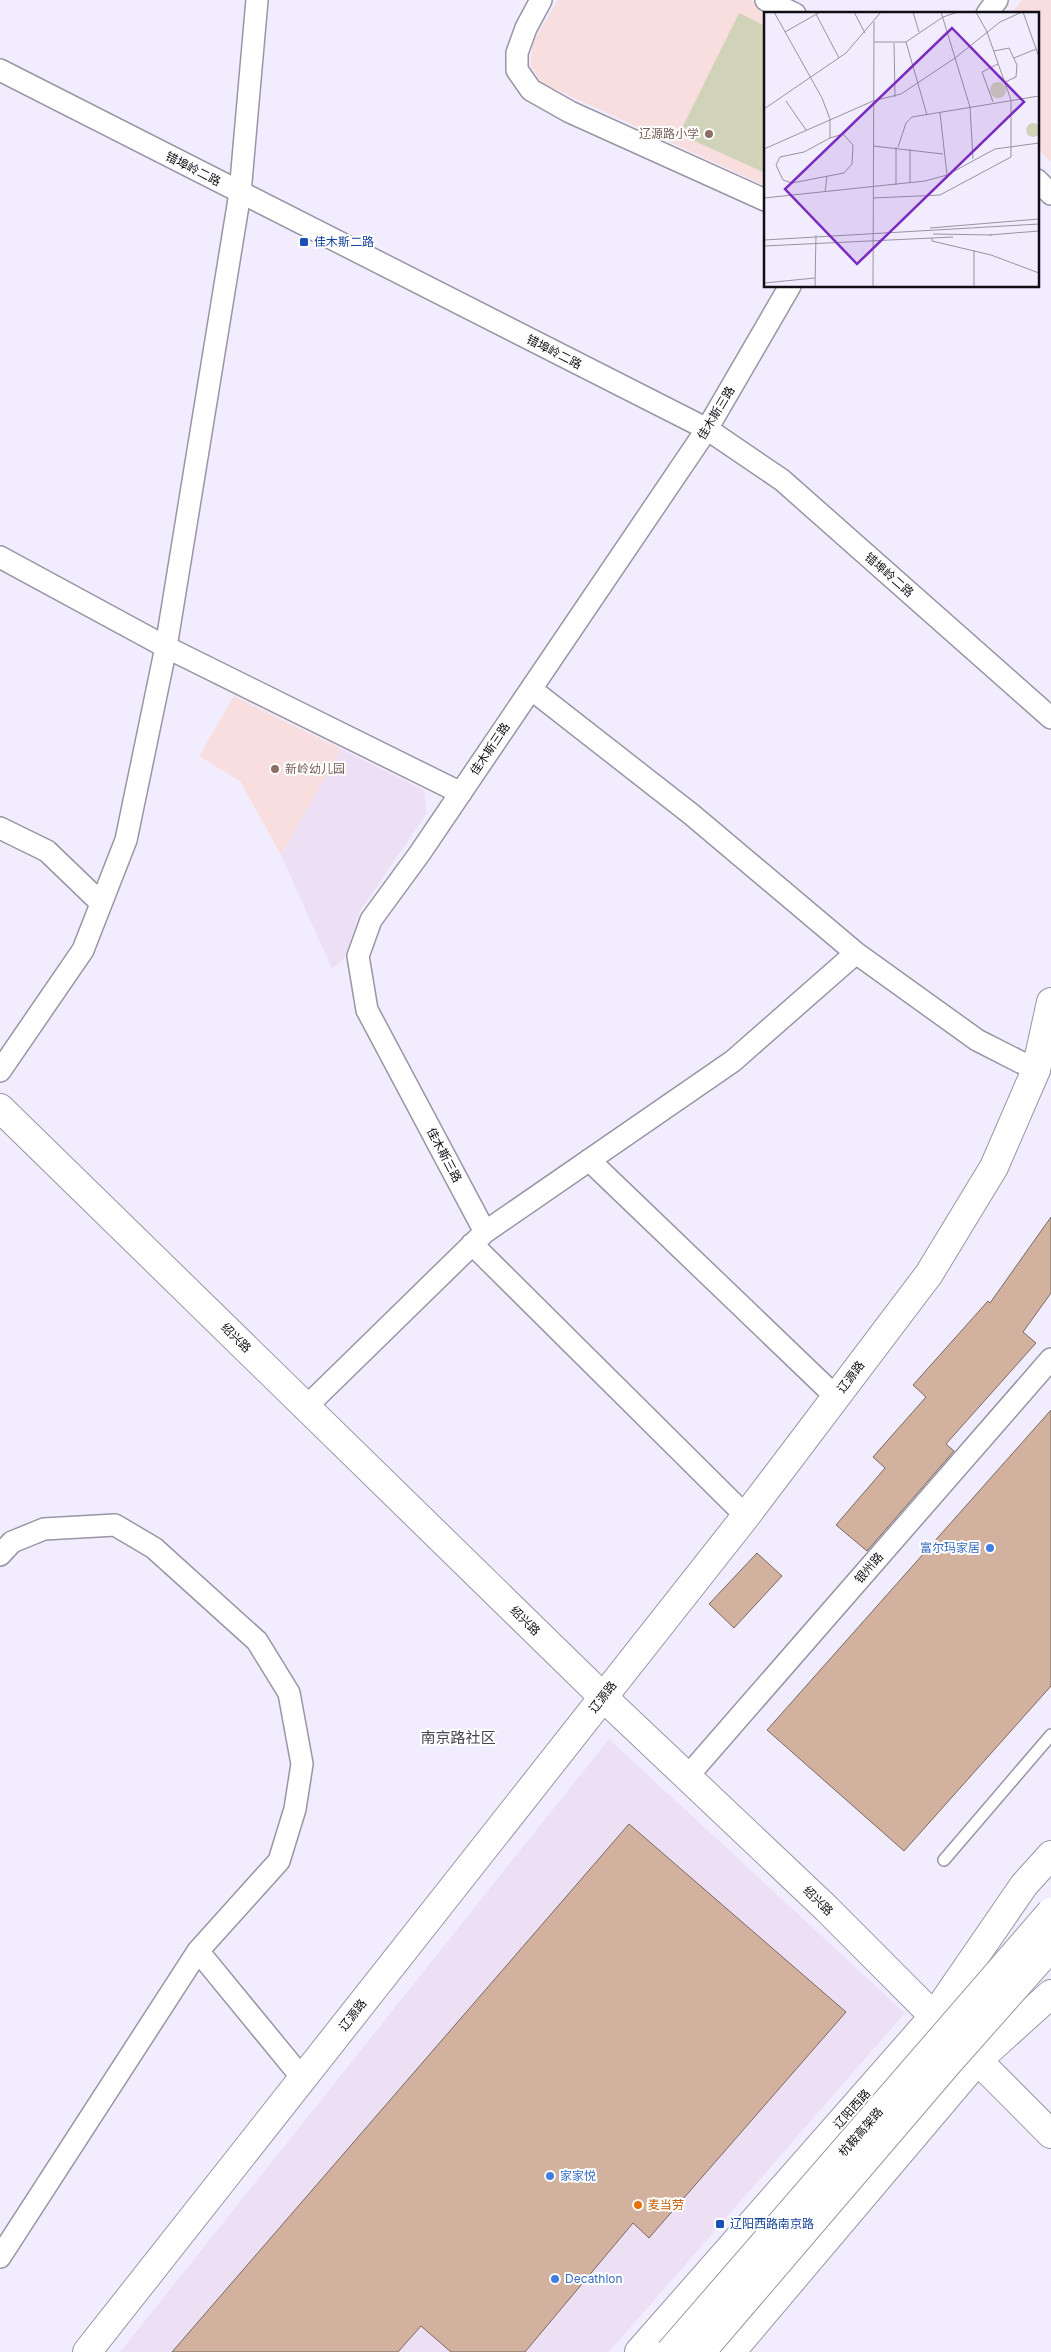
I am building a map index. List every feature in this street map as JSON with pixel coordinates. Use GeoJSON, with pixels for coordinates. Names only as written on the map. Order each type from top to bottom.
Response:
{"type":"FeatureCollection","features":[{"type":"Feature","properties":{"kind":"main road","name":"辽源路"},"geometry":{"type":"LineString","coordinates":[[87,2352],[746,1516],[934,1266],[994,1168],[1036,1070],[1051,1002]]}},
{"type":"Feature","properties":{"kind":"main road","name":"绍兴路"},"geometry":{"type":"LineString","coordinates":[[0,1108],[603,1697],[827,1909],[1051,2134]]}},
{"type":"Feature","properties":{"kind":"main road","name":"辽阳西路"},"geometry":{"type":"LineString","coordinates":[[639,2352],[934,2016],[1024,1885],[1051,1854]]}},
{"type":"Feature","properties":{"kind":"main road","name":"杭鞍高架路"},"geometry":{"type":"LineString","coordinates":[[670,2352],[1051,1912]]}},
{"type":"Feature","properties":{"kind":"main road","name":"杭鞍高架路"},"geometry":{"type":"LineString","coordinates":[[701,2352],[943,2069],[1051,1947]]}},
{"type":"Feature","properties":{"kind":"main road"},"geometry":{"type":"LineString","coordinates":[[731,2352],[977,2061],[1051,1994]]}},
{"type":"Feature","properties":{"kind":"street"},"geometry":{"type":"LineString","coordinates":[[0,1071],[83,950],[126,840],[166,647],[240,193],[257,0]]}},
{"type":"Feature","properties":{"kind":"street"},"geometry":{"type":"LineString","coordinates":[[541,0],[526,28],[517,53],[517,70],[531,90],[570,112],[764,200]]}},
{"type":"Feature","properties":{"kind":"street"},"geometry":{"type":"LineString","coordinates":[[766,0],[791,12]]}},
{"type":"Feature","properties":{"kind":"street"},"geometry":{"type":"LineString","coordinates":[[988,12],[997,0]]}},
{"type":"Feature","properties":{"kind":"street","name":"错埠岭二路"},"geometry":{"type":"LineString","coordinates":[[0,70],[707,430],[782,480],[1051,718]]}},
{"type":"Feature","properties":{"kind":"street"},"geometry":{"type":"LineString","coordinates":[[1038,181],[1051,194]]}},
{"type":"Feature","properties":{"kind":"street","name":"佳木斯三路"},"geometry":{"type":"LineString","coordinates":[[746,1516],[478,1238],[367,1010],[358,956],[371,920],[420,854],[707,430],[789,288]]}},
{"type":"Feature","properties":{"kind":"street"},"geometry":{"type":"LineString","coordinates":[[0,558],[166,647],[461,793]]}},
{"type":"Feature","properties":{"kind":"street"},"geometry":{"type":"LineString","coordinates":[[531,689],[691,814],[856,953],[977,1040],[1036,1070]]}},
{"type":"Feature","properties":{"kind":"street"},"geometry":{"type":"LineString","coordinates":[[0,828],[47,852],[101,903]]}},
{"type":"Feature","properties":{"kind":"street"},"geometry":{"type":"LineString","coordinates":[[306,1407],[478,1238],[733,1061],[856,953]]}},
{"type":"Feature","properties":{"kind":"street"},"geometry":{"type":"LineString","coordinates":[[589,1160],[836,1397]]}},
{"type":"Feature","properties":{"kind":"street","name":"银州路"},"geometry":{"type":"LineString","coordinates":[[687,1777],[1051,1359]]}},
{"type":"Feature","properties":{"kind":"street"},"geometry":{"type":"LineString","coordinates":[[0,1555],[12,1542],[44,1529],[115,1525],[154,1548],[257,1641],[289,1693],[302,1764],[295,1809],[279,1861],[198,1951],[0,2257]]}},
{"type":"Feature","properties":{"kind":"street"},"geometry":{"type":"LineString","coordinates":[[198,1951],[303,2078]]}},
{"type":"Feature","properties":{"kind":"lane"},"geometry":{"type":"LineString","coordinates":[[944,1860],[1051,1734]]}},
{"type":"Feature","properties":{"kind":"shaded area","name":"辽源路小学"},"geometry":{"type":"Polygon","coordinates":[[[558,0],[750,0],[776,12],[764,12],[764,186],[542,83],[530,65],[533,42],[558,0]]]}},
{"type":"Feature","properties":{"kind":"shaded area"},"geometry":{"type":"Polygon","coordinates":[[[1022,0],[1051,0],[1051,162],[1038,149],[1038,12],[1013,12],[1022,0]]]}},
{"type":"Feature","properties":{"kind":"shaded area","name":"新岭幼儿园"},"geometry":{"type":"Polygon","coordinates":[[[234,696],[341,749],[281,855],[240,781],[199,756],[234,696]]]}},
{"type":"Feature","properties":{"kind":"shaded area"},"geometry":{"type":"Polygon","coordinates":[[[341,749],[424,790],[427,813],[360,911],[344,959],[332,969],[281,855],[341,749]]]}},
{"type":"Feature","properties":{"kind":"shaded area"},"geometry":{"type":"Polygon","coordinates":[[[609,1739],[905,2013],[609,2352],[120,2352],[609,1739]]]}},
{"type":"Feature","properties":{"kind":"green space"},"geometry":{"type":"Polygon","coordinates":[[[739,13],[764,26],[764,173],[679,134],[739,13]]]}},
{"type":"Feature","properties":{"kind":"building"},"geometry":{"type":"Polygon","coordinates":[[[1051,1217],[1051,1293],[1023,1332],[1036,1343],[946,1444],[954,1451],[867,1551],[836,1525],[885,1468],[873,1457],[926,1397],[913,1385],[988,1301],[990,1303],[1051,1217]]]}},
{"type":"Feature","properties":{"kind":"building","name":"富尔玛家居"},"geometry":{"type":"Polygon","coordinates":[[[1051,1410],[1051,1686],[904,1851],[767,1730],[1051,1410]]]}},
{"type":"Feature","properties":{"kind":"building"},"geometry":{"type":"Polygon","coordinates":[[[757,1553],[782,1576],[734,1628],[709,1604],[757,1553]]]}},
{"type":"Feature","properties":{"kind":"building"},"geometry":{"type":"Polygon","coordinates":[[[629,1824],[846,2012],[649,2238],[633,2223],[525,2352],[451,2352],[421,2326],[398,2352],[172,2352],[629,1824]]]}},
{"type":"Feature","properties":{"kind":"place","name":"辽源路小学"},"geometry":{"type":"Point","coordinates":[709,134]}},
{"type":"Feature","properties":{"kind":"place","name":"佳木斯二路"},"geometry":{"type":"Point","coordinates":[304,242]}},
{"type":"Feature","properties":{"kind":"place","name":"新岭幼儿园"},"geometry":{"type":"Point","coordinates":[275,769]}},
{"type":"Feature","properties":{"kind":"place","name":"富尔玛家居"},"geometry":{"type":"Point","coordinates":[990,1548]}},
{"type":"Feature","properties":{"kind":"place","name":"家家悦"},"geometry":{"type":"Point","coordinates":[550,2176]}},
{"type":"Feature","properties":{"kind":"place","name":"麦当劳"},"geometry":{"type":"Point","coordinates":[638,2205]}},
{"type":"Feature","properties":{"kind":"place","name":"辽阳西路南京路"},"geometry":{"type":"Point","coordinates":[720,2224]}},
{"type":"Feature","properties":{"kind":"place","name":"Decathlon"},"geometry":{"type":"Point","coordinates":[555,2279]}},
{"type":"Feature","properties":{"kind":"district","name":"南京路社区"},"geometry":{"type":"Point","coordinates":[458,1738]}}]}
